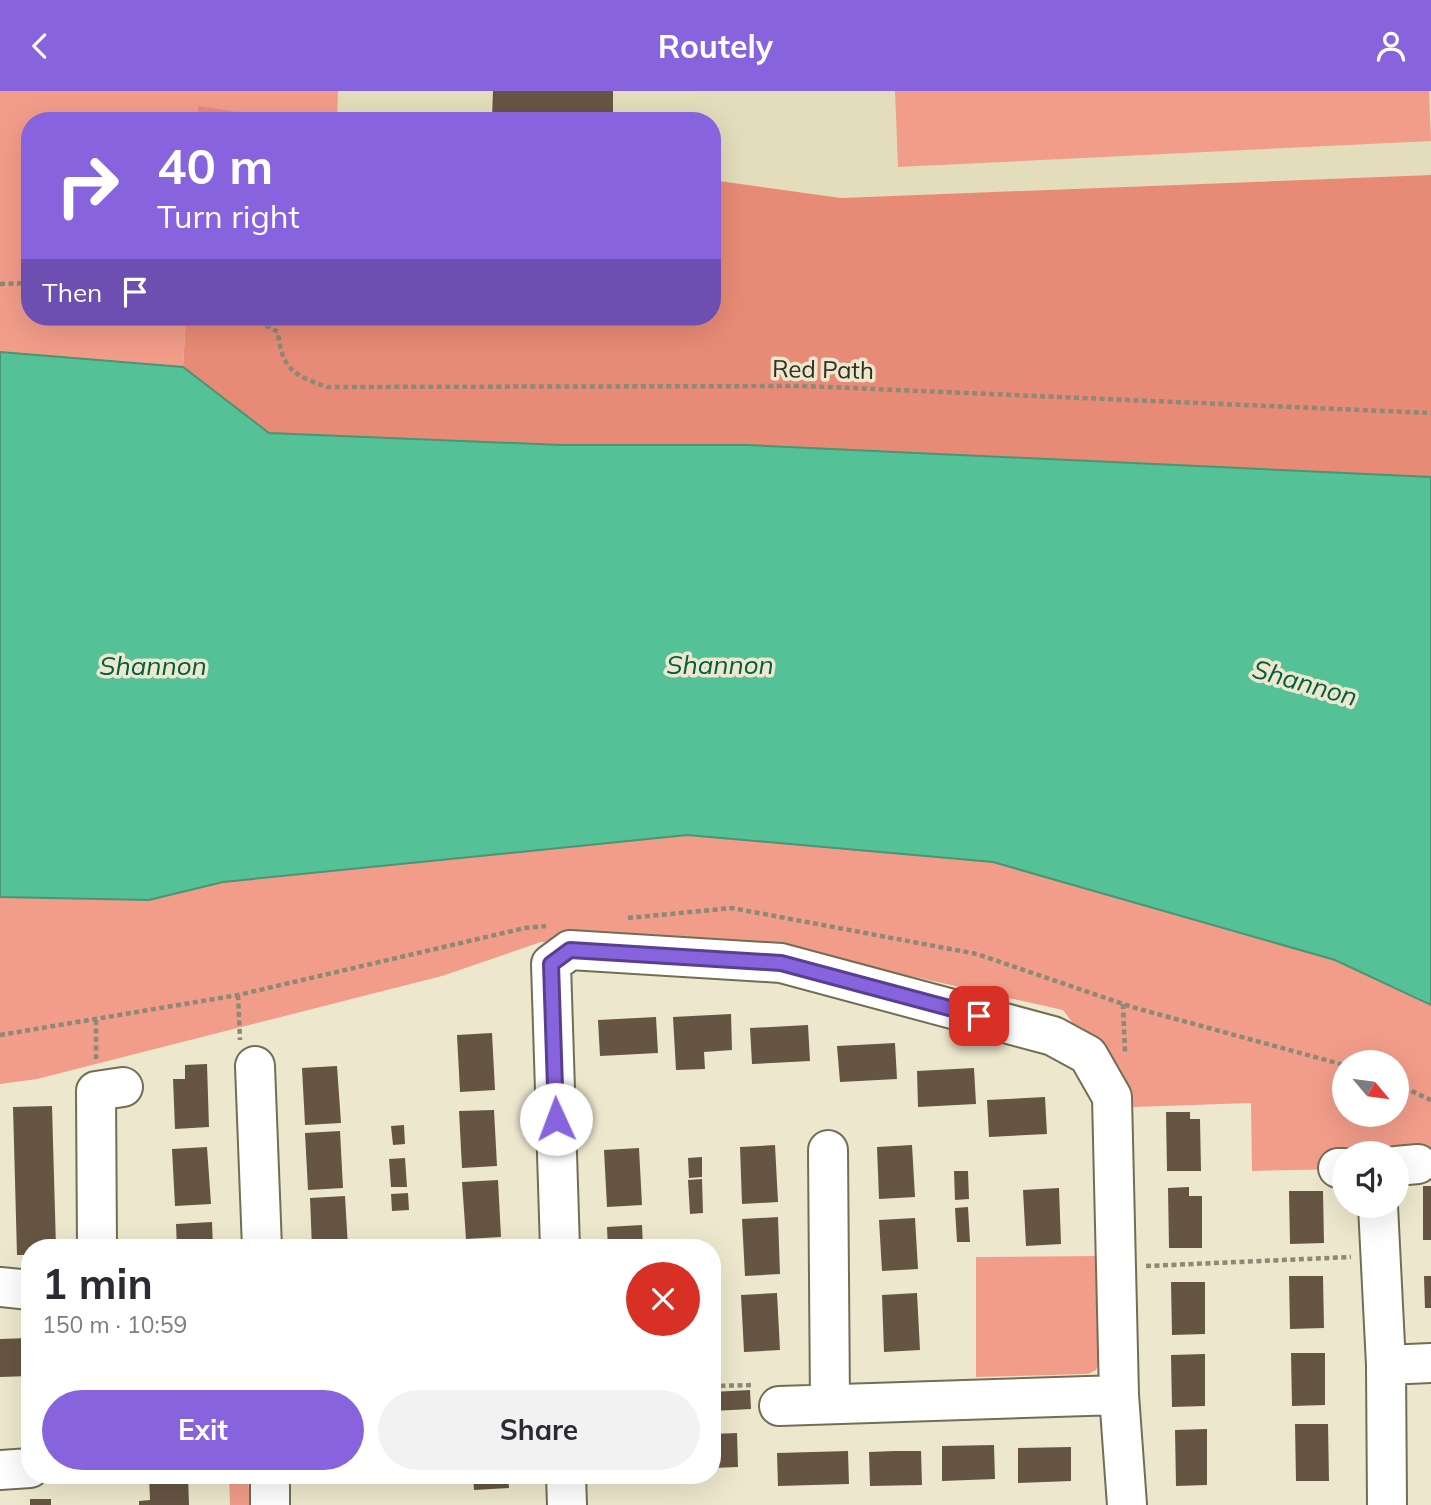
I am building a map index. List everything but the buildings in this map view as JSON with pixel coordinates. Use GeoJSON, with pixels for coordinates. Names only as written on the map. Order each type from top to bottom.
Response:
{"type":"FeatureCollection","features":[{"type":"Feature","properties":{"kind":"street"},"geometry":{"type":"LineString","coordinates":[[559,1239],[551,964],[570,950],[781,963],[1053,1036],[1087,1055],[1112,1097],[1119,1395],[1127,1505]]}},
{"type":"Feature","properties":{"kind":"street"},"geometry":{"type":"LineString","coordinates":[[255,1066],[262,1239]]}},
{"type":"Feature","properties":{"kind":"street"},"geometry":{"type":"LineString","coordinates":[[97,1239],[98,1090]]}},
{"type":"Feature","properties":{"kind":"street"},"geometry":{"type":"LineString","coordinates":[[828,1150],[830,1404]]}},
{"type":"Feature","properties":{"kind":"street"},"geometry":{"type":"LineString","coordinates":[[1378,1218],[1386,1365],[1387,1505]]}},
{"type":"Feature","properties":{"kind":"street"},"geometry":{"type":"LineString","coordinates":[[0,1287],[21,1289]]}},
{"type":"Feature","properties":{"kind":"street"},"geometry":{"type":"LineString","coordinates":[[1386,1365],[1431,1363]]}},
{"type":"Feature","properties":{"kind":"street"},"geometry":{"type":"LineString","coordinates":[[779,1406],[1119,1395]]}},
{"type":"Feature","properties":{"kind":"street"},"geometry":{"type":"LineString","coordinates":[[0,1470],[21,1469]]}},
{"type":"Feature","properties":{"kind":"street"},"geometry":{"type":"LineString","coordinates":[[270,1484],[271,1505]]}},
{"type":"Feature","properties":{"kind":"street"},"geometry":{"type":"LineString","coordinates":[[566,1484],[567,1505]]}},
{"type":"Feature","properties":{"kind":"path"},"geometry":{"type":"LineString","coordinates":[[0,284],[21,283]]}},
{"type":"Feature","properties":{"kind":"path","name":"Red Path"},"geometry":{"type":"LineString","coordinates":[[266,326],[278,333],[281,359],[300,377],[327,387],[804,386],[1431,412]]}},
{"type":"Feature","properties":{"kind":"path"},"geometry":{"type":"LineString","coordinates":[[238,995],[240,1051],[255,1066]]}},
{"type":"Feature","properties":{"kind":"path"},"geometry":{"type":"LineString","coordinates":[[1409,1090],[1431,1100]]}},
{"type":"Feature","properties":{"kind":"path"},"geometry":{"type":"LineString","coordinates":[[1118,1267],[1380,1256]]}},
{"type":"Feature","properties":{"kind":"shaded area"},"geometry":{"type":"Polygon","coordinates":[[[0,91],[338,91],[337,112],[234,112],[198,107],[198,112],[21,112],[21,326],[185,326],[183,367],[0,352],[0,91]]]}},
{"type":"Feature","properties":{"kind":"shaded area"},"geometry":{"type":"Polygon","coordinates":[[[196,91],[1431,91],[1431,175],[841,198],[721,181],[721,112],[267,112],[196,91]]]}},
{"type":"Feature","properties":{"kind":"shaded area"},"geometry":{"type":"Polygon","coordinates":[[[895,91],[1429,91],[1431,141],[898,167],[895,91]]]}},
{"type":"Feature","properties":{"kind":"shaded area"},"geometry":{"type":"Polygon","coordinates":[[[198,106],[238,112],[198,112],[198,106]]]}},
{"type":"Feature","properties":{"kind":"shaded area"},"geometry":{"type":"Polygon","coordinates":[[[1431,175],[1431,477],[747,445],[561,445],[269,433],[183,367],[185,326],[721,326],[721,181],[841,198],[1431,175]]]}},
{"type":"Feature","properties":{"kind":"shaded area"},"geometry":{"type":"Polygon","coordinates":[[[687,835],[993,862],[1335,960],[1431,1005],[1431,1167],[1409,1158],[1409,1141],[1332,1141],[1332,1169],[1252,1171],[1251,1103],[1134,1107],[1063,1010],[794,950],[673,939],[541,942],[442,976],[37,1079],[0,1084],[0,897],[149,900],[223,882],[687,835]]]}},
{"type":"Feature","properties":{"kind":"shaded area"},"geometry":{"type":"Polygon","coordinates":[[[1098,1256],[1099,1363],[1096,1370],[1088,1374],[976,1377],[976,1257],[1098,1256]]]}},
{"type":"Feature","properties":{"kind":"shaded area"},"geometry":{"type":"Polygon","coordinates":[[[229,1484],[249,1484],[250,1505],[230,1505],[229,1484]]]}},
{"type":"Feature","properties":{"kind":"water","name":"Shannon"},"geometry":{"type":"Polygon","coordinates":[[[0,352],[183,367],[269,433],[561,445],[747,445],[1431,477],[1431,1005],[1335,960],[993,862],[687,835],[223,882],[149,900],[0,897],[0,352]]]}},
{"type":"Feature","properties":{"kind":"route"},"geometry":{"type":"LineString","coordinates":[[556,1119],[551,964],[570,950],[781,963],[979,1016]]}}]}
